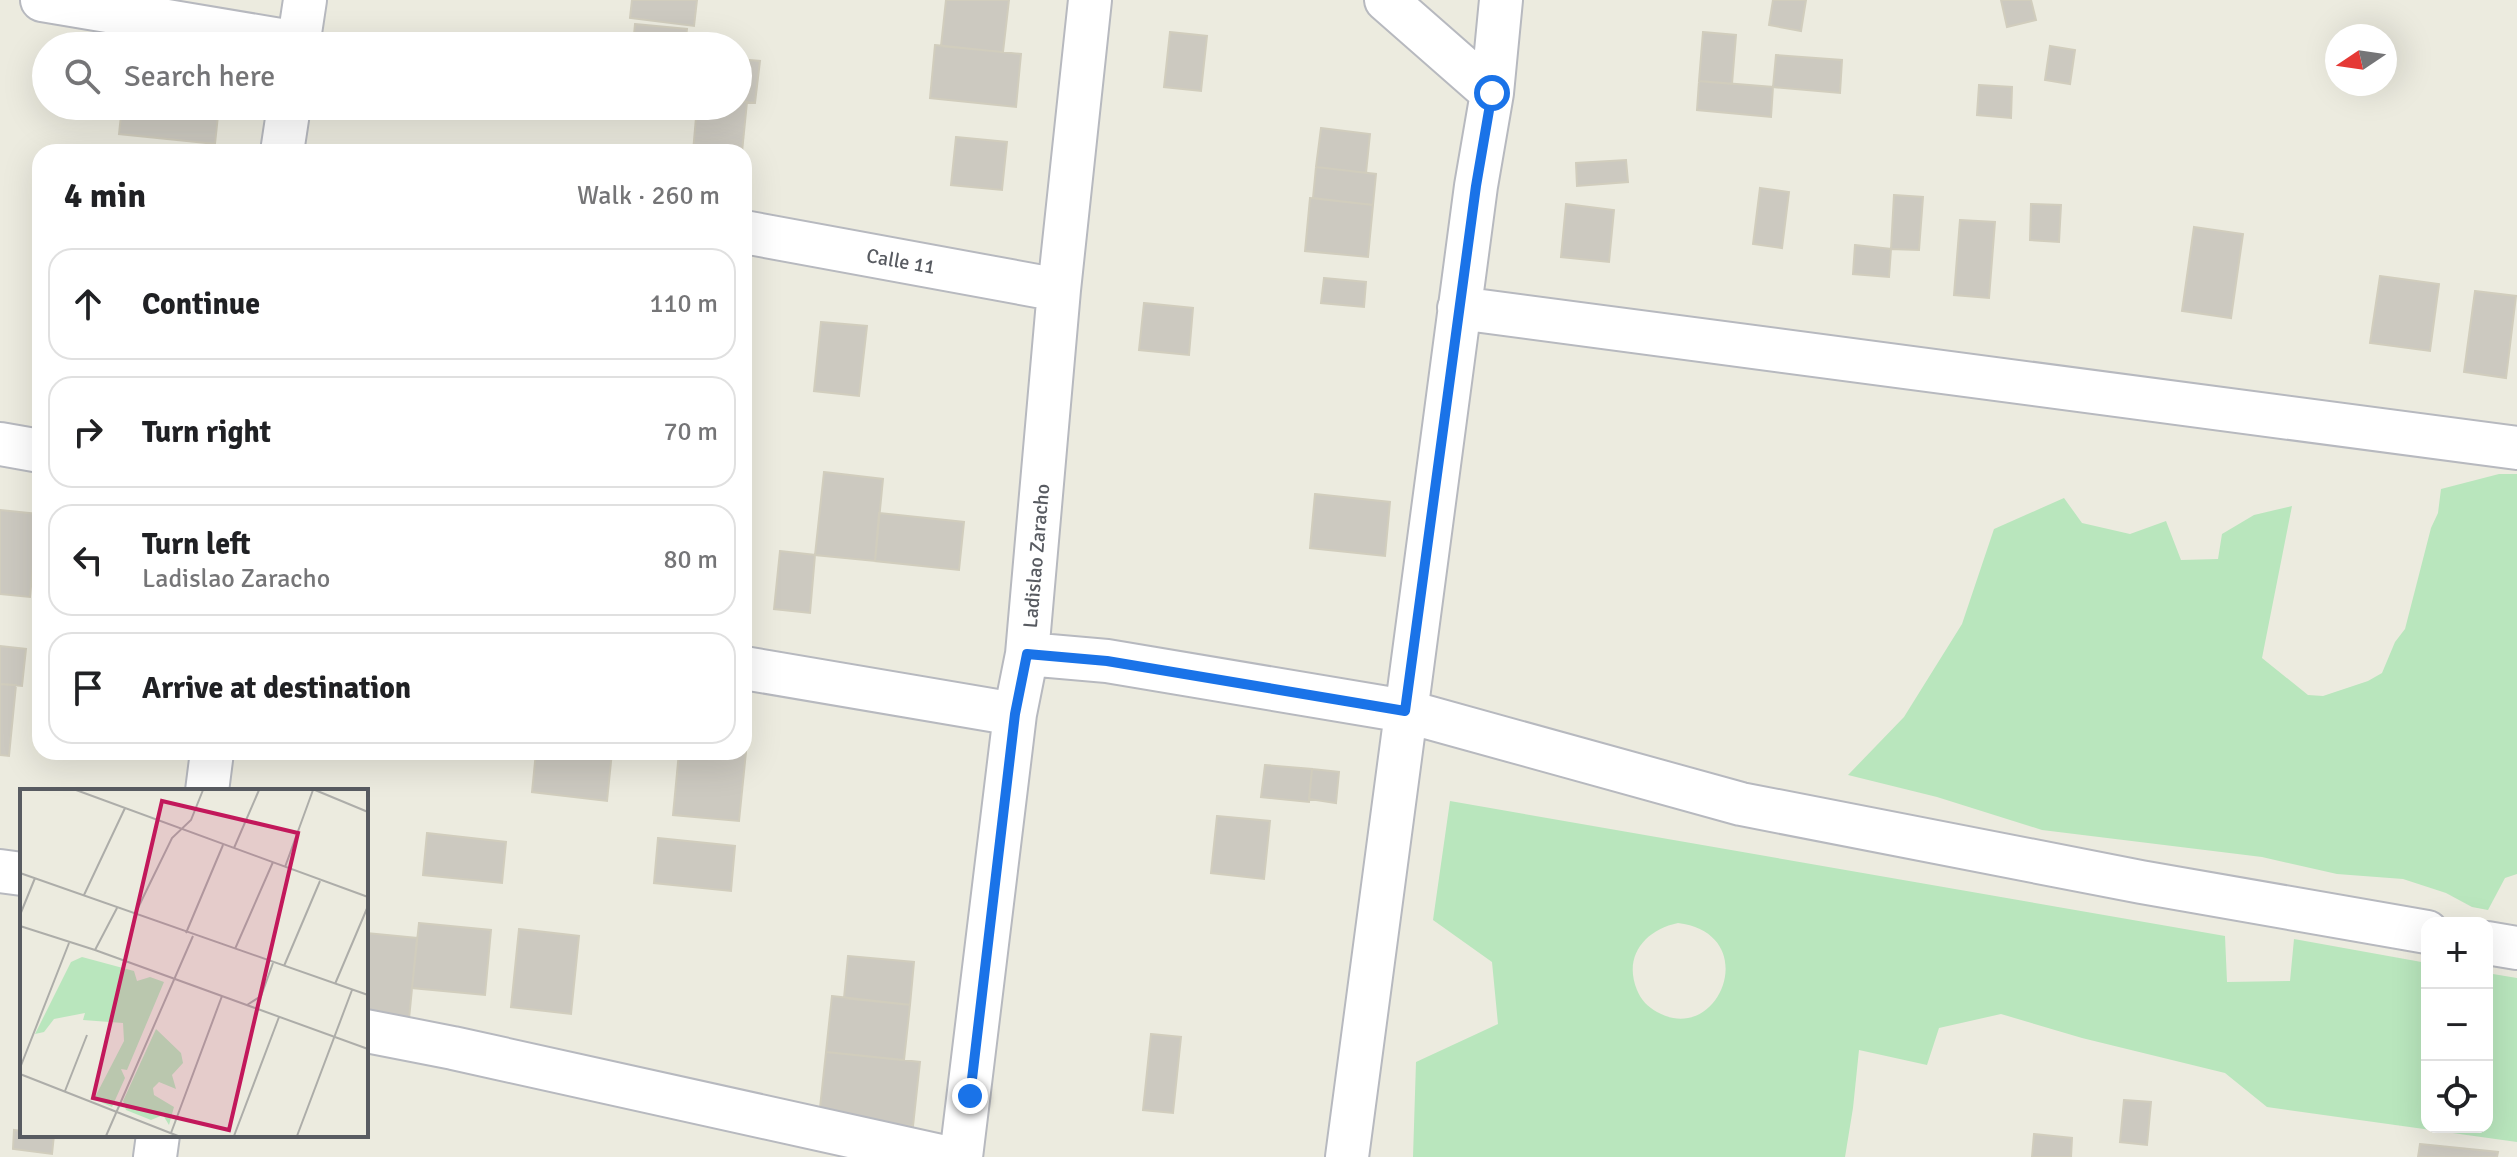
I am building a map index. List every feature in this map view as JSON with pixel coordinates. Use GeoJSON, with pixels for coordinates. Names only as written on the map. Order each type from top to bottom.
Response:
{"type":"FeatureCollection","features":[{"type":"Feature","properties":{"kind":"street"},"geometry":{"type":"LineString","coordinates":[[42,0],[228,32]]}},
{"type":"Feature","properties":{"kind":"street"},"geometry":{"type":"LineString","coordinates":[[300,32],[305,0]]}},
{"type":"Feature","properties":{"kind":"street","name":"Ladislao Zaracho"},"geometry":{"type":"LineString","coordinates":[[961,1157],[1015,714],[1027,654],[1059,290],[1090,0]]}},
{"type":"Feature","properties":{"kind":"street"},"geometry":{"type":"LineString","coordinates":[[1386,0],[1492,93]]}},
{"type":"Feature","properties":{"kind":"street"},"geometry":{"type":"LineString","coordinates":[[1347,1157],[1459,308],[1492,93],[1501,0]]}},
{"type":"Feature","properties":{"kind":"street"},"geometry":{"type":"LineString","coordinates":[[289,120],[289,144]]}},
{"type":"Feature","properties":{"kind":"street","name":"Calle 11"},"geometry":{"type":"LineString","coordinates":[[752,233],[1059,290]]}},
{"type":"Feature","properties":{"kind":"street"},"geometry":{"type":"LineString","coordinates":[[1459,308],[2517,448]]}},
{"type":"Feature","properties":{"kind":"street"},"geometry":{"type":"LineString","coordinates":[[0,444],[32,450]]}},
{"type":"Feature","properties":{"kind":"street"},"geometry":{"type":"LineString","coordinates":[[1027,654],[1107,661],[1405,711],[1741,804],[2156,884],[2421,931]]}},
{"type":"Feature","properties":{"kind":"street"},"geometry":{"type":"LineString","coordinates":[[752,669],[1015,714]]}},
{"type":"Feature","properties":{"kind":"street"},"geometry":{"type":"LineString","coordinates":[[207,789],[211,760]]}},
{"type":"Feature","properties":{"kind":"street"},"geometry":{"type":"LineString","coordinates":[[0,871],[20,874]]}},
{"type":"Feature","properties":{"kind":"street"},"geometry":{"type":"LineString","coordinates":[[2493,944],[2517,948]]}},
{"type":"Feature","properties":{"kind":"street"},"geometry":{"type":"LineString","coordinates":[[368,1031],[945,1157]]}},
{"type":"Feature","properties":{"kind":"street"},"geometry":{"type":"LineString","coordinates":[[155,1157],[158,1137]]}},
{"type":"Feature","properties":{"kind":"green space"},"geometry":{"type":"Polygon","coordinates":[[[2499,474],[2517,474],[2517,874],[2505,878],[2488,910],[2472,907],[2446,893],[2403,879],[2337,874],[2262,857],[2042,830],[1937,797],[1848,775],[1904,717],[1962,624],[1994,529],[2064,498],[2082,523],[2130,534],[2166,521],[2181,560],[2218,559],[2222,534],[2254,515],[2292,506],[2262,658],[2308,695],[2323,696],[2382,673],[2395,642],[2405,629],[2431,528],[2438,513],[2441,489],[2499,474]]]}},
{"type":"Feature","properties":{"kind":"green space"},"geometry":{"type":"Polygon","coordinates":[[[1450,801],[2225,936],[2227,982],[2290,981],[2294,939],[2421,962],[2421,1129],[2267,1107],[2225,1073],[2082,1038],[2001,1014],[1939,1028],[1927,1065],[1859,1050],[1845,1157],[1413,1157],[1416,1062],[1498,1024],[1492,962],[1433,920],[1450,801]],[[1678,923],[1666,926],[1647,938],[1635,956],[1633,966],[1633,978],[1645,1003],[1657,1012],[1679,1019],[1699,1014],[1714,1002],[1723,985],[1725,965],[1720,946],[1704,931],[1678,923]]]}},
{"type":"Feature","properties":{"kind":"green space"},"geometry":{"type":"Polygon","coordinates":[[[2493,974],[2517,978],[2517,1142],[2453,1133],[2493,1133],[2493,974]]]}},
{"type":"Feature","properties":{"kind":"building"},"geometry":{"type":"Polygon","coordinates":[[[632,0],[697,0],[694,26],[630,18],[632,0]]]}},
{"type":"Feature","properties":{"kind":"building"},"geometry":{"type":"Polygon","coordinates":[[[946,0],[1009,0],[1003,52],[941,46],[946,0]]]}},
{"type":"Feature","properties":{"kind":"building"},"geometry":{"type":"Polygon","coordinates":[[[1773,0],[1806,0],[1801,31],[1769,25],[1773,0]]]}},
{"type":"Feature","properties":{"kind":"building"},"geometry":{"type":"Polygon","coordinates":[[[2001,0],[2031,0],[2036,20],[2007,27],[2001,0]]]}},
{"type":"Feature","properties":{"kind":"building"},"geometry":{"type":"Polygon","coordinates":[[[635,24],[687,29],[687,32],[634,32],[635,24]]]}},
{"type":"Feature","properties":{"kind":"building"},"geometry":{"type":"Polygon","coordinates":[[[1170,32],[1207,36],[1201,91],[1164,87],[1170,32]]]}},
{"type":"Feature","properties":{"kind":"building"},"geometry":{"type":"Polygon","coordinates":[[[1703,32],[1736,35],[1732,84],[1699,81],[1703,32]]]}},
{"type":"Feature","properties":{"kind":"building"},"geometry":{"type":"Polygon","coordinates":[[[935,45],[1021,54],[1016,107],[930,98],[935,45]]]}},
{"type":"Feature","properties":{"kind":"building"},"geometry":{"type":"Polygon","coordinates":[[[2050,46],[2075,50],[2070,84],[2045,80],[2050,46]]]}},
{"type":"Feature","properties":{"kind":"building"},"geometry":{"type":"Polygon","coordinates":[[[1776,55],[1842,60],[1840,93],[1773,87],[1776,55]]]}},
{"type":"Feature","properties":{"kind":"building"},"geometry":{"type":"Polygon","coordinates":[[[752,60],[760,61],[755,103],[752,103],[752,60]]]}},
{"type":"Feature","properties":{"kind":"building"},"geometry":{"type":"Polygon","coordinates":[[[1699,81],[1773,87],[1771,117],[1697,110],[1699,81]]]}},
{"type":"Feature","properties":{"kind":"building"},"geometry":{"type":"Polygon","coordinates":[[[1979,85],[2012,87],[2011,118],[1977,115],[1979,85]]]}},
{"type":"Feature","properties":{"kind":"building"},"geometry":{"type":"Polygon","coordinates":[[[120,120],[218,120],[215,144],[119,134],[120,120]]]}},
{"type":"Feature","properties":{"kind":"building"},"geometry":{"type":"Polygon","coordinates":[[[696,120],[745,120],[743,144],[694,144],[696,120]]]}},
{"type":"Feature","properties":{"kind":"building"},"geometry":{"type":"Polygon","coordinates":[[[1321,128],[1370,134],[1366,173],[1316,167],[1321,128]]]}},
{"type":"Feature","properties":{"kind":"building"},"geometry":{"type":"Polygon","coordinates":[[[956,137],[1007,142],[1002,190],[951,185],[956,137]]]}},
{"type":"Feature","properties":{"kind":"building"},"geometry":{"type":"Polygon","coordinates":[[[1626,160],[1628,182],[1577,186],[1576,163],[1626,160]]]}},
{"type":"Feature","properties":{"kind":"building"},"geometry":{"type":"Polygon","coordinates":[[[1316,167],[1376,174],[1373,205],[1313,198],[1316,167]]]}},
{"type":"Feature","properties":{"kind":"building"},"geometry":{"type":"Polygon","coordinates":[[[1760,188],[1789,192],[1782,248],[1753,244],[1760,188]]]}},
{"type":"Feature","properties":{"kind":"building"},"geometry":{"type":"Polygon","coordinates":[[[1894,195],[1923,197],[1919,250],[1891,249],[1894,195]]]}},
{"type":"Feature","properties":{"kind":"building"},"geometry":{"type":"Polygon","coordinates":[[[1310,198],[1373,205],[1368,257],[1305,251],[1310,198]]]}},
{"type":"Feature","properties":{"kind":"building"},"geometry":{"type":"Polygon","coordinates":[[[1566,204],[1614,210],[1609,262],[1561,257],[1566,204]]]}},
{"type":"Feature","properties":{"kind":"building"},"geometry":{"type":"Polygon","coordinates":[[[2031,204],[2061,205],[2059,242],[2030,240],[2031,204]]]}},
{"type":"Feature","properties":{"kind":"building"},"geometry":{"type":"Polygon","coordinates":[[[1960,220],[1995,222],[1989,298],[1954,295],[1960,220]]]}},
{"type":"Feature","properties":{"kind":"building"},"geometry":{"type":"Polygon","coordinates":[[[2194,227],[2243,234],[2231,318],[2182,311],[2194,227]]]}},
{"type":"Feature","properties":{"kind":"building"},"geometry":{"type":"Polygon","coordinates":[[[1855,245],[1891,249],[1889,277],[1853,274],[1855,245]]]}},
{"type":"Feature","properties":{"kind":"building"},"geometry":{"type":"Polygon","coordinates":[[[2380,276],[2439,284],[2430,351],[2370,343],[2380,276]]]}},
{"type":"Feature","properties":{"kind":"building"},"geometry":{"type":"Polygon","coordinates":[[[1324,278],[1366,282],[1364,307],[1321,303],[1324,278]]]}},
{"type":"Feature","properties":{"kind":"building"},"geometry":{"type":"Polygon","coordinates":[[[2475,291],[2516,296],[2506,378],[2464,372],[2475,291]]]}},
{"type":"Feature","properties":{"kind":"building"},"geometry":{"type":"Polygon","coordinates":[[[1144,303],[1193,308],[1189,355],[1139,350],[1144,303]]]}},
{"type":"Feature","properties":{"kind":"building"},"geometry":{"type":"Polygon","coordinates":[[[821,322],[867,326],[859,396],[814,391],[821,322]]]}},
{"type":"Feature","properties":{"kind":"building"},"geometry":{"type":"Polygon","coordinates":[[[824,472],[883,479],[875,561],[815,555],[824,472]]]}},
{"type":"Feature","properties":{"kind":"building"},"geometry":{"type":"Polygon","coordinates":[[[1315,494],[1390,502],[1385,556],[1310,548],[1315,494]]]}},
{"type":"Feature","properties":{"kind":"building"},"geometry":{"type":"Polygon","coordinates":[[[0,510],[32,513],[30,597],[0,594],[0,510]]]}},
{"type":"Feature","properties":{"kind":"building"},"geometry":{"type":"Polygon","coordinates":[[[879,513],[964,522],[959,570],[875,561],[879,513]]]}},
{"type":"Feature","properties":{"kind":"building"},"geometry":{"type":"Polygon","coordinates":[[[780,551],[815,555],[810,613],[774,609],[780,551]]]}},
{"type":"Feature","properties":{"kind":"building"},"geometry":{"type":"Polygon","coordinates":[[[0,646],[26,649],[22,686],[0,684],[0,646]]]}},
{"type":"Feature","properties":{"kind":"building"},"geometry":{"type":"Polygon","coordinates":[[[0,684],[16,685],[9,756],[0,755],[0,684]]]}},
{"type":"Feature","properties":{"kind":"building"},"geometry":{"type":"Polygon","coordinates":[[[535,760],[611,760],[607,801],[532,792],[535,760]]]}},
{"type":"Feature","properties":{"kind":"building"},"geometry":{"type":"Polygon","coordinates":[[[678,760],[745,760],[739,821],[673,815],[678,760]]]}},
{"type":"Feature","properties":{"kind":"building"},"geometry":{"type":"Polygon","coordinates":[[[1265,765],[1312,769],[1309,802],[1261,797],[1265,765]]]}},
{"type":"Feature","properties":{"kind":"building"},"geometry":{"type":"Polygon","coordinates":[[[1312,769],[1339,772],[1336,803],[1309,799],[1312,769]]]}},
{"type":"Feature","properties":{"kind":"building"},"geometry":{"type":"Polygon","coordinates":[[[1217,816],[1270,821],[1264,879],[1211,873],[1217,816]]]}},
{"type":"Feature","properties":{"kind":"building"},"geometry":{"type":"Polygon","coordinates":[[[427,833],[506,842],[502,883],[423,875],[427,833]]]}},
{"type":"Feature","properties":{"kind":"building"},"geometry":{"type":"Polygon","coordinates":[[[658,838],[735,846],[731,891],[654,883],[658,838]]]}},
{"type":"Feature","properties":{"kind":"building"},"geometry":{"type":"Polygon","coordinates":[[[419,923],[491,930],[485,995],[412,988],[419,923]]]}},
{"type":"Feature","properties":{"kind":"building"},"geometry":{"type":"Polygon","coordinates":[[[519,929],[579,936],[571,1014],[511,1007],[519,929]]]}},
{"type":"Feature","properties":{"kind":"building"},"geometry":{"type":"Polygon","coordinates":[[[368,933],[417,938],[408,1029],[368,1025],[368,933]]]}},
{"type":"Feature","properties":{"kind":"building"},"geometry":{"type":"Polygon","coordinates":[[[848,956],[914,962],[910,1005],[844,998],[848,956]]]}},
{"type":"Feature","properties":{"kind":"building"},"geometry":{"type":"Polygon","coordinates":[[[832,996],[910,1005],[904,1060],[826,1052],[832,996]]]}},
{"type":"Feature","properties":{"kind":"building"},"geometry":{"type":"Polygon","coordinates":[[[1151,1034],[1181,1037],[1173,1113],[1143,1110],[1151,1034]]]}},
{"type":"Feature","properties":{"kind":"building"},"geometry":{"type":"Polygon","coordinates":[[[826,1052],[920,1062],[913,1126],[819,1117],[826,1052]]]}},
{"type":"Feature","properties":{"kind":"building"},"geometry":{"type":"Polygon","coordinates":[[[2124,1100],[2151,1102],[2147,1145],[2120,1142],[2124,1100]]]}},
{"type":"Feature","properties":{"kind":"building"},"geometry":{"type":"Polygon","coordinates":[[[14,1130],[20,1131],[20,1137],[54,1137],[52,1154],[13,1149],[14,1130]]]}},
{"type":"Feature","properties":{"kind":"building"},"geometry":{"type":"Polygon","coordinates":[[[2034,1134],[2072,1138],[2071,1157],[2032,1157],[2034,1134]]]}},
{"type":"Feature","properties":{"kind":"building"},"geometry":{"type":"Polygon","coordinates":[[[2420,1144],[2498,1152],[2497,1157],[2418,1157],[2420,1144]]]}},
{"type":"Feature","properties":{"kind":"route"},"geometry":{"type":"LineString","coordinates":[[970,1096],[1015,714],[1027,654],[1107,661],[1405,711],[1476,186],[1492,93]]}}]}
